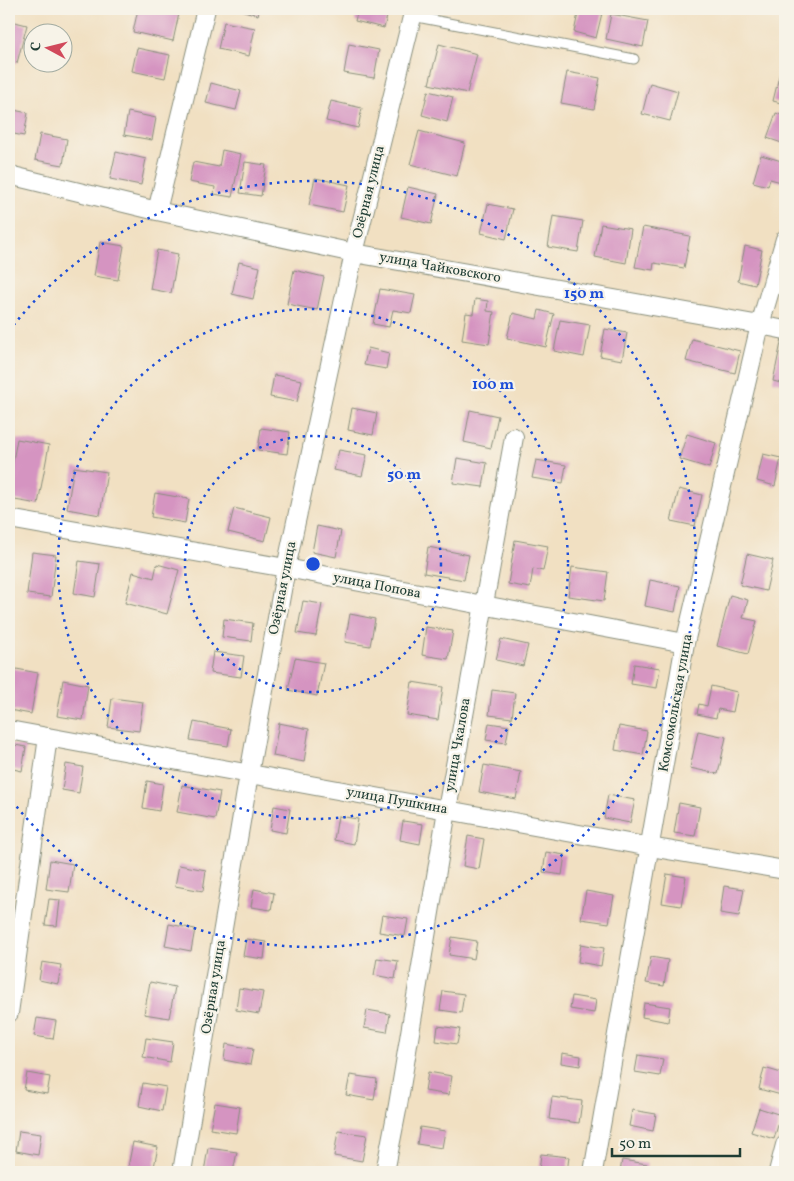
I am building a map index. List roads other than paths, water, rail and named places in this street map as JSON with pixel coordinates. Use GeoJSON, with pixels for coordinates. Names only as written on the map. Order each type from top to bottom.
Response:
{"type":"FeatureCollection","features":[{"type":"Feature","properties":{"kind":"street"},"geometry":{"type":"LineString","coordinates":[[157,211],[206,9]]}},
{"type":"Feature","properties":{"kind":"street","name":"Озёрная улица"},"geometry":{"type":"LineString","coordinates":[[182,1172],[249,774],[286,568],[354,252],[413,12]]}},
{"type":"Feature","properties":{"kind":"street","name":"улица Чайковского"},"geometry":{"type":"LineString","coordinates":[[9,175],[157,211],[354,252],[785,330]]}},
{"type":"Feature","properties":{"kind":"street","name":"Комсомольская улица"},"geometry":{"type":"LineString","coordinates":[[593,1172],[686,643],[760,324],[785,239]]}},
{"type":"Feature","properties":{"kind":"street","name":"улица Чкалова"},"geometry":{"type":"LineString","coordinates":[[385,1172],[398,1105],[447,810],[514,437]]}},
{"type":"Feature","properties":{"kind":"street","name":"улица Попова"},"geometry":{"type":"LineString","coordinates":[[9,519],[286,568],[686,643]]}},
{"type":"Feature","properties":{"kind":"street","name":"улица Пушкина"},"geometry":{"type":"LineString","coordinates":[[9,730],[785,870]]}},
{"type":"Feature","properties":{"kind":"street"},"geometry":{"type":"LineString","coordinates":[[9,1014],[48,738]]}},
{"type":"Feature","properties":{"kind":"street"},"geometry":{"type":"LineString","coordinates":[[778,1172],[785,1145]]}},
{"type":"Feature","properties":{"kind":"lane"},"geometry":{"type":"LineString","coordinates":[[413,12],[634,59]]}}]}
